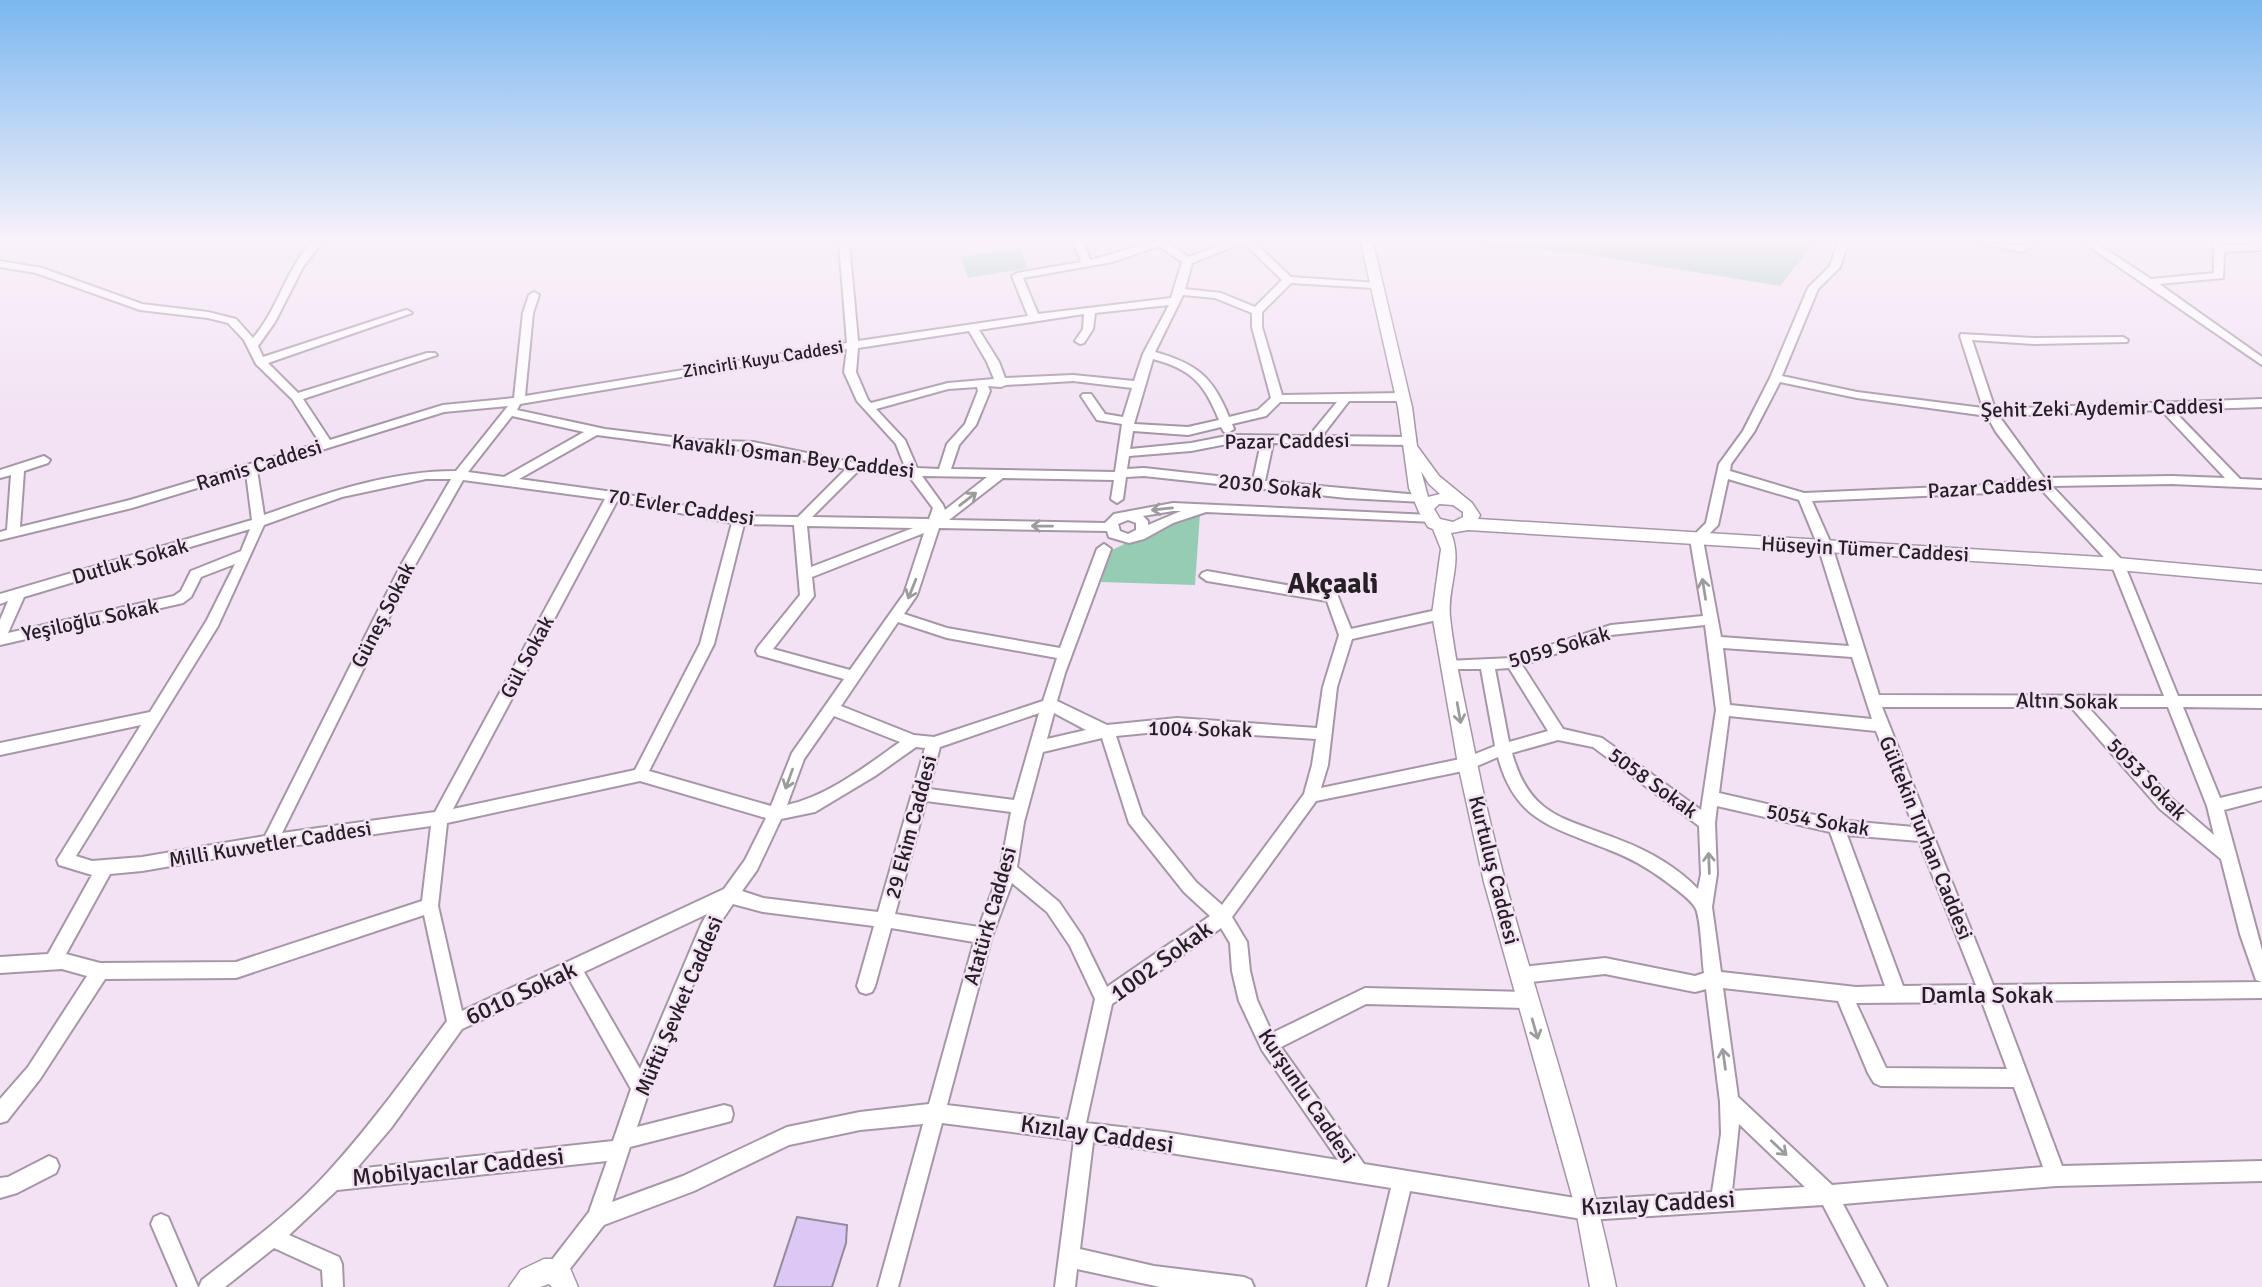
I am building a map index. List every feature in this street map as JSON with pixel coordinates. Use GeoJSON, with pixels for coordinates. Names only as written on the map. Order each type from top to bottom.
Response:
{"type":"FeatureCollection","features":[{"type":"Feature","properties":{"kind":"main road","name":"Kurtuluş Caddesi"},"geometry":{"type":"LineString","coordinates":[[1379,303],[1429,514],[1447,537],[1441,614],[1468,764],[1494,882],[1588,1210],[1603,1287]]}},
{"type":"Feature","properties":{"kind":"main road"},"geometry":{"type":"LineString","coordinates":[[1410,441],[1434,481],[1466,512]]}},
{"type":"Feature","properties":{"kind":"main road"},"geometry":{"type":"LineString","coordinates":[[1438,499],[1466,512],[1454,528],[1429,514],[1428,505],[1438,499]]}},
{"type":"Feature","properties":{"kind":"main road","name":"Hüseyin Tümer Caddesi"},"geometry":{"type":"LineString","coordinates":[[1466,512],[1519,528],[2118,564],[2262,577]]}},
{"type":"Feature","properties":{"kind":"main road","name":"Müftü Şevket Caddesi"},"geometry":{"type":"LineString","coordinates":[[522,1285],[541,1272],[564,1282]]}},
{"type":"Feature","properties":{"kind":"street"},"geometry":{"type":"LineString","coordinates":[[130,303],[141,307],[223,318],[242,329],[260,362],[296,397],[327,444]]}},
{"type":"Feature","properties":{"kind":"street"},"geometry":{"type":"LineString","coordinates":[[252,346],[262,336],[279,303]]}},
{"type":"Feature","properties":{"kind":"street"},"geometry":{"type":"LineString","coordinates":[[514,407],[531,303]]}},
{"type":"Feature","properties":{"kind":"street"},"geometry":{"type":"LineString","coordinates":[[849,303],[853,345],[850,372],[869,407],[901,443],[913,472],[939,508],[935,524]]}},
{"type":"Feature","properties":{"kind":"street"},"geometry":{"type":"LineString","coordinates":[[1028,303],[1034,318]]}},
{"type":"Feature","properties":{"kind":"street","name":"Zincirli Kuyu Caddesi"},"geometry":{"type":"LineString","coordinates":[[514,407],[853,345],[1133,303]]}},
{"type":"Feature","properties":{"kind":"street"},"geometry":{"type":"LineString","coordinates":[[1116,522],[1142,521],[1144,529],[1134,537],[1118,537],[1116,522],[1123,453],[1128,425],[1149,354],[1174,303]]}},
{"type":"Feature","properties":{"kind":"street","name":"Zincirli Kuyu Caddesi"},"geometry":{"type":"LineString","coordinates":[[1238,303],[1258,311]]}},
{"type":"Feature","properties":{"kind":"street"},"geometry":{"type":"LineString","coordinates":[[1266,303],[1258,311],[1257,327],[1278,399]]}},
{"type":"Feature","properties":{"kind":"street"},"geometry":{"type":"LineString","coordinates":[[1721,1200],[1730,1134],[1729,1101],[1704,907],[1709,874],[1707,822],[1723,710],[1715,642],[1696,540],[1712,525],[1722,473],[1776,378],[1807,303]]}},
{"type":"Feature","properties":{"kind":"street"},"geometry":{"type":"LineString","coordinates":[[2179,303],[2262,362]]}},
{"type":"Feature","properties":{"kind":"street"},"geometry":{"type":"LineString","coordinates":[[1080,341],[1088,329],[1090,310]]}},
{"type":"Feature","properties":{"kind":"street"},"geometry":{"type":"LineString","coordinates":[[260,362],[407,313]]}},
{"type":"Feature","properties":{"kind":"street"},"geometry":{"type":"LineString","coordinates":[[972,327],[993,362],[1001,384]]}},
{"type":"Feature","properties":{"kind":"street"},"geometry":{"type":"LineString","coordinates":[[2123,340],[2035,341],[1965,336],[1990,414],[2041,482],[2118,564],[2216,806],[2226,854],[2255,932],[2262,974]]}},
{"type":"Feature","properties":{"kind":"street"},"geometry":{"type":"LineString","coordinates":[[1149,354],[1176,361],[1204,378],[1212,388],[1232,439]]}},
{"type":"Feature","properties":{"kind":"street"},"geometry":{"type":"LineString","coordinates":[[296,397],[431,355]]}},
{"type":"Feature","properties":{"kind":"street"},"geometry":{"type":"LineString","coordinates":[[869,407],[948,386],[982,383],[1073,378],[1139,384]]}},
{"type":"Feature","properties":{"kind":"street","name":"Şehit Zeki Aydemir Caddesi"},"geometry":{"type":"LineString","coordinates":[[1776,378],[1885,400],[1990,414],[2262,403]]}},
{"type":"Feature","properties":{"kind":"street"},"geometry":{"type":"LineString","coordinates":[[944,471],[953,444],[970,425],[984,391],[982,383]]}},
{"type":"Feature","properties":{"kind":"street"},"geometry":{"type":"LineString","coordinates":[[1087,396],[1101,417],[1128,425],[1188,431],[1262,413],[1278,399],[1402,397]]}},
{"type":"Feature","properties":{"kind":"street"},"geometry":{"type":"LineString","coordinates":[[1313,439],[1346,398]]}},
{"type":"Feature","properties":{"kind":"street","name":"Kavaklı Osman Bey Caddesi"},"geometry":{"type":"LineString","coordinates":[[514,407],[595,431],[696,444],[753,446],[855,467],[913,472],[1121,474]]}},
{"type":"Feature","properties":{"kind":"street","name":"Ramis Caddesi"},"geometry":{"type":"LineString","coordinates":[[7,535],[132,504],[443,409],[514,407]]}},
{"type":"Feature","properties":{"kind":"street","name":"Güneş Sokak"},"geometry":{"type":"LineString","coordinates":[[270,842],[408,565],[459,475],[514,407]]}},
{"type":"Feature","properties":{"kind":"street"},"geometry":{"type":"LineString","coordinates":[[2165,408],[2237,482]]}},
{"type":"Feature","properties":{"kind":"street"},"geometry":{"type":"LineString","coordinates":[[506,481],[595,431]]}},
{"type":"Feature","properties":{"kind":"street"},"geometry":{"type":"LineString","coordinates":[[1258,483],[1268,438]]}},
{"type":"Feature","properties":{"kind":"street","name":"Pazar Caddesi"},"geometry":{"type":"LineString","coordinates":[[1123,453],[1191,447],[1232,439],[1410,441]]}},
{"type":"Feature","properties":{"kind":"street"},"geometry":{"type":"LineString","coordinates":[[0,474],[44,460]]}},
{"type":"Feature","properties":{"kind":"street"},"geometry":{"type":"LineString","coordinates":[[852,676],[763,651],[807,596],[800,522],[855,467]]}},
{"type":"Feature","properties":{"kind":"street"},"geometry":{"type":"LineString","coordinates":[[251,468],[259,522]]}},
{"type":"Feature","properties":{"kind":"street"},"geometry":{"type":"LineString","coordinates":[[7,535],[18,469]]}},
{"type":"Feature","properties":{"kind":"street","name":"2030 Sokak"},"geometry":{"type":"LineString","coordinates":[[1121,474],[1144,472],[1347,494],[1429,514]]}},
{"type":"Feature","properties":{"kind":"street","name":"Pazar Caddesi"},"geometry":{"type":"LineString","coordinates":[[1722,473],[1804,497],[1989,489],[2041,482],[2172,480],[2262,484]]}},
{"type":"Feature","properties":{"kind":"street"},"geometry":{"type":"LineString","coordinates":[[807,574],[935,524],[1000,474]]}},
{"type":"Feature","properties":{"kind":"street","name":"70 Evler Caddesi"},"geometry":{"type":"LineString","coordinates":[[259,522],[339,493],[426,475],[459,475],[613,496],[739,520],[935,524],[1116,522]]}},
{"type":"Feature","properties":{"kind":"street","name":"Gül Sokak"},"geometry":{"type":"LineString","coordinates":[[440,818],[613,496]]}},
{"type":"Feature","properties":{"kind":"street","name":"Gültekin Turhan Caddesi"},"geometry":{"type":"LineString","coordinates":[[1804,497],[1825,546],[1881,726],[1989,996],[2056,1176]]}},
{"type":"Feature","properties":{"kind":"street"},"geometry":{"type":"LineString","coordinates":[[1116,522],[1173,507],[1429,514]]}},
{"type":"Feature","properties":{"kind":"street"},"geometry":{"type":"LineString","coordinates":[[1104,549],[1168,520],[1206,508]]}},
{"type":"Feature","properties":{"kind":"street"},"geometry":{"type":"LineString","coordinates":[[739,520],[706,643],[640,775],[776,814],[809,807],[870,772],[913,741]]}},
{"type":"Feature","properties":{"kind":"street","name":"Milli Kuvvetler Caddesi"},"geometry":{"type":"LineString","coordinates":[[259,522],[213,622],[65,860],[92,868],[142,864],[270,842],[440,818],[640,775]]}},
{"type":"Feature","properties":{"kind":"street","name":"Dutluk Sokak"},"geometry":{"type":"LineString","coordinates":[[0,599],[259,522]]}},
{"type":"Feature","properties":{"kind":"street","name":"Atatürk Caddesi"},"geometry":{"type":"LineString","coordinates":[[888,1287],[984,936],[1008,870],[1020,807],[1049,704],[1065,654],[1116,522]]}},
{"type":"Feature","properties":{"kind":"street","name":"Müftü Şevket Caddesi"},"geometry":{"type":"LineString","coordinates":[[564,1282],[597,1219],[641,1088],[709,925],[751,864],[776,814],[797,757],[910,595],[935,524]]}},
{"type":"Feature","properties":{"kind":"street","name":"Yeşiloğlu Sokak"},"geometry":{"type":"LineString","coordinates":[[0,638],[178,600],[186,594],[196,575],[246,554]]}},
{"type":"Feature","properties":{"kind":"street"},"geometry":{"type":"LineString","coordinates":[[1049,704],[1089,725],[1107,731],[1135,818],[1190,887],[1223,917],[1311,796],[1320,765],[1330,687],[1346,635],[1332,597],[1207,576]]}},
{"type":"Feature","properties":{"kind":"street"},"geometry":{"type":"LineString","coordinates":[[0,638],[18,594]]}},
{"type":"Feature","properties":{"kind":"street"},"geometry":{"type":"LineString","coordinates":[[1346,635],[1441,614]]}},
{"type":"Feature","properties":{"kind":"street"},"geometry":{"type":"LineString","coordinates":[[897,617],[947,633],[1065,654]]}},
{"type":"Feature","properties":{"kind":"street","name":"5059 Sokak"},"geometry":{"type":"LineString","coordinates":[[1451,665],[1513,663],[1611,630],[1709,620]]}},
{"type":"Feature","properties":{"kind":"street"},"geometry":{"type":"LineString","coordinates":[[1715,642],[1856,652]]}},
{"type":"Feature","properties":{"kind":"street"},"geometry":{"type":"LineString","coordinates":[[1311,796],[1468,764],[1505,748],[1558,734],[1513,663]]}},
{"type":"Feature","properties":{"kind":"street"},"geometry":{"type":"LineString","coordinates":[[1487,665],[1505,748],[1518,789],[1546,820],[1628,851],[1692,890],[1704,907]]}},
{"type":"Feature","properties":{"kind":"street","name":"5053 Sokak"},"geometry":{"type":"LineString","coordinates":[[2073,700],[2166,804],[2226,854]]}},
{"type":"Feature","properties":{"kind":"street","name":"Altın Sokak"},"geometry":{"type":"LineString","coordinates":[[1872,701],[2262,702]]}},
{"type":"Feature","properties":{"kind":"street","name":"29 Ekim Caddesi"},"geometry":{"type":"LineString","coordinates":[[866,986],[934,743],[1049,704]]}},
{"type":"Feature","properties":{"kind":"street"},"geometry":{"type":"LineString","coordinates":[[833,709],[913,741],[934,743]]}},
{"type":"Feature","properties":{"kind":"street"},"geometry":{"type":"LineString","coordinates":[[1723,710],[1881,726]]}},
{"type":"Feature","properties":{"kind":"street"},"geometry":{"type":"LineString","coordinates":[[0,749],[156,716]]}},
{"type":"Feature","properties":{"kind":"street","name":"1004 Sokak"},"geometry":{"type":"LineString","coordinates":[[1037,747],[1107,731],[1177,724],[1323,734]]}},
{"type":"Feature","properties":{"kind":"street","name":"5058 Sokak"},"geometry":{"type":"LineString","coordinates":[[1558,734],[1597,742],[1707,822]]}},
{"type":"Feature","properties":{"kind":"street"},"geometry":{"type":"LineString","coordinates":[[920,794],[1020,807]]}},
{"type":"Feature","properties":{"kind":"street"},"geometry":{"type":"LineString","coordinates":[[2216,806],[2262,794]]}},
{"type":"Feature","properties":{"kind":"street","name":"5054 Sokak"},"geometry":{"type":"LineString","coordinates":[[1712,798],[1836,827],[1925,835]]}},
{"type":"Feature","properties":{"kind":"street"},"geometry":{"type":"LineString","coordinates":[[440,818],[430,906],[456,1023]]}},
{"type":"Feature","properties":{"kind":"street"},"geometry":{"type":"LineString","coordinates":[[1836,827],[1897,995]]}},
{"type":"Feature","properties":{"kind":"street"},"geometry":{"type":"LineString","coordinates":[[53,961],[105,867]]}},
{"type":"Feature","properties":{"kind":"street"},"geometry":{"type":"LineString","coordinates":[[1008,870],[1053,907],[1076,941],[1104,999]]}},
{"type":"Feature","properties":{"kind":"street"},"geometry":{"type":"LineString","coordinates":[[729,895],[762,905],[886,920],[984,936]]}},
{"type":"Feature","properties":{"kind":"street","name":"6010 Sokak"},"geometry":{"type":"LineString","coordinates":[[333,1181],[384,1121],[456,1023],[729,895]]}},
{"type":"Feature","properties":{"kind":"street"},"geometry":{"type":"LineString","coordinates":[[0,965],[62,961],[100,971],[236,970],[430,906]]}},
{"type":"Feature","properties":{"kind":"street","name":"1002 Sokak"},"geometry":{"type":"LineString","coordinates":[[1065,1287],[1080,1131],[1104,999],[1223,917]]}},
{"type":"Feature","properties":{"kind":"street","name":"Kurşunlu Caddesi"},"geometry":{"type":"LineString","coordinates":[[1223,917],[1238,942],[1248,1001],[1268,1044],[1360,1175]]}},
{"type":"Feature","properties":{"kind":"street","name":"Damla Sokak"},"geometry":{"type":"LineString","coordinates":[[1522,975],[1605,966],[1695,984],[1713,979],[1843,993],[1897,995],[1989,996],[2262,990]]}},
{"type":"Feature","properties":{"kind":"street"},"geometry":{"type":"LineString","coordinates":[[573,968],[641,1088]]}},
{"type":"Feature","properties":{"kind":"street"},"geometry":{"type":"LineString","coordinates":[[0,1114],[34,1073],[100,971]]}},
{"type":"Feature","properties":{"kind":"street"},"geometry":{"type":"LineString","coordinates":[[1843,993],[1874,1067],[1881,1077],[2020,1078]]}},
{"type":"Feature","properties":{"kind":"street"},"geometry":{"type":"LineString","coordinates":[[1268,1044],[1365,996],[1527,1000]]}},
{"type":"Feature","properties":{"kind":"street"},"geometry":{"type":"LineString","coordinates":[[1729,1101],[1828,1195],[1877,1287]]}},
{"type":"Feature","properties":{"kind":"street","name":"Kızılay Caddesi"},"geometry":{"type":"LineString","coordinates":[[597,1219],[687,1184],[787,1136],[860,1121],[935,1113],[1080,1131],[1588,1210],[1828,1195],[2056,1176],[2262,1171]]}},
{"type":"Feature","properties":{"kind":"street"},"geometry":{"type":"LineString","coordinates":[[623,1144],[724,1114]]}},
{"type":"Feature","properties":{"kind":"street","name":"Mobilyacılar Caddesi"},"geometry":{"type":"LineString","coordinates":[[209,1287],[272,1237],[333,1181],[623,1144]]}},
{"type":"Feature","properties":{"kind":"street"},"geometry":{"type":"LineString","coordinates":[[0,1188],[10,1186],[49,1166]]}},
{"type":"Feature","properties":{"kind":"street"},"geometry":{"type":"LineString","coordinates":[[1377,1287],[1402,1182]]}},
{"type":"Feature","properties":{"kind":"street"},"geometry":{"type":"LineString","coordinates":[[161,1224],[188,1287]]}},
{"type":"Feature","properties":{"kind":"street"},"geometry":{"type":"LineString","coordinates":[[272,1237],[332,1264],[333,1287]]}},
{"type":"Feature","properties":{"kind":"street"},"geometry":{"type":"LineString","coordinates":[[1069,1257],[1154,1276],[1244,1287]]}},
{"type":"Feature","properties":{"kind":"green space"},"geometry":{"type":"Polygon","coordinates":[[[1200,514],[1195,585],[1101,582],[1110,551],[1155,529],[1200,514]]]}},
{"type":"Feature","properties":{"kind":"building"},"geometry":{"type":"Polygon","coordinates":[[[797,1217],[847,1225],[846,1243],[832,1287],[774,1287],[797,1217]]]}},
{"type":"Feature","properties":{"kind":"district","name":"Akçaali"},"geometry":{"type":"Point","coordinates":[1333,584]}}]}
